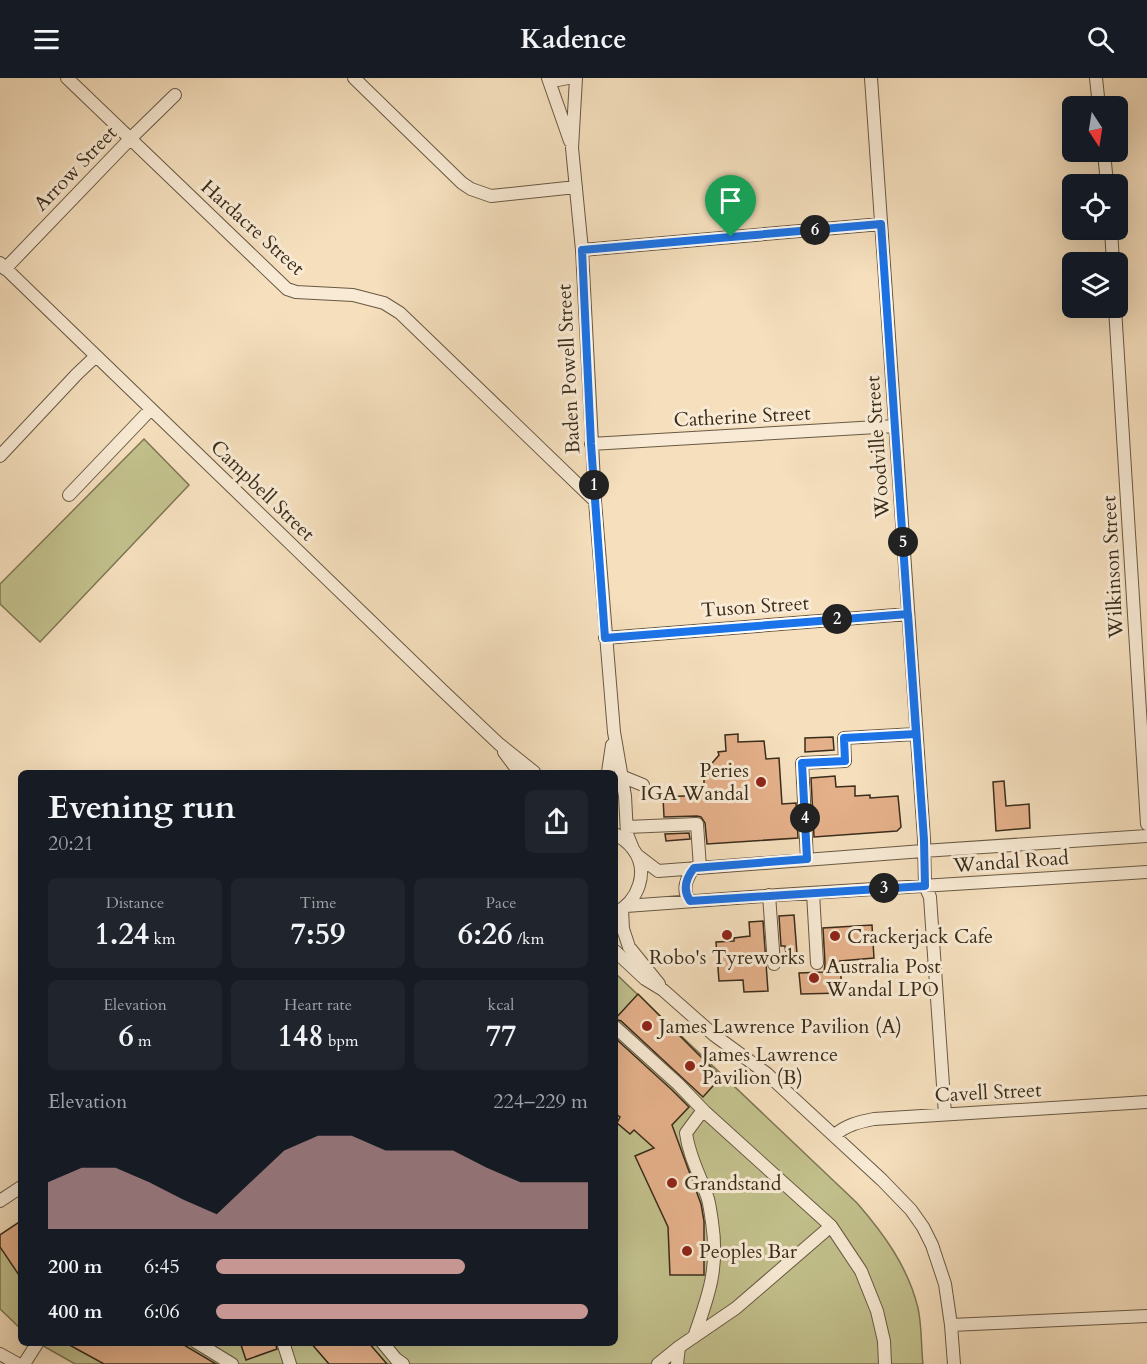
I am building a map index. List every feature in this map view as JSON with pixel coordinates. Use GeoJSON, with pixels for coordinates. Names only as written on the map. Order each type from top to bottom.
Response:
{"type":"FeatureCollection","features":[{"type":"Feature","properties":{"kind":"street","name":"Hardacre Street"},"geometry":{"type":"LineString","coordinates":[[67,78],[287,289],[296,292],[352,295],[384,303],[399,313],[595,501]]}},
{"type":"Feature","properties":{"kind":"street"},"geometry":{"type":"LineString","coordinates":[[354,78],[462,183],[471,189],[490,196],[576,187]]}},
{"type":"Feature","properties":{"kind":"street"},"geometry":{"type":"LineString","coordinates":[[548,78],[558,80],[568,78]]}},
{"type":"Feature","properties":{"kind":"street","name":"Baden Powell Street"},"geometry":{"type":"LineString","coordinates":[[548,78],[572,148]]}},
{"type":"Feature","properties":{"kind":"street","name":"Baden Powell Street"},"geometry":{"type":"LineString","coordinates":[[576,78],[572,148],[582,250],[591,444],[605,638],[627,834],[640,866],[641,877],[634,897],[621,909]]}},
{"type":"Feature","properties":{"kind":"street","name":"Woodville Street"},"geometry":{"type":"LineString","coordinates":[[872,78],[924,840],[925,886],[930,897],[945,1114]]}},
{"type":"Feature","properties":{"kind":"street"},"geometry":{"type":"LineString","coordinates":[[1096,78],[1098,96]]}},
{"type":"Feature","properties":{"kind":"street","name":"Arrow Street"},"geometry":{"type":"LineString","coordinates":[[3,266],[174,95]]}},
{"type":"Feature","properties":{"kind":"street"},"geometry":{"type":"LineString","coordinates":[[582,250],[881,224]]}},
{"type":"Feature","properties":{"kind":"street","name":"Campbell Street"},"geometry":{"type":"LineString","coordinates":[[3,266],[498,744],[531,770]]}},
{"type":"Feature","properties":{"kind":"street","name":"Wilkinson Street"},"geometry":{"type":"LineString","coordinates":[[1116,318],[1147,824]]}},
{"type":"Feature","properties":{"kind":"street"},"geometry":{"type":"LineString","coordinates":[[0,456],[96,356]]}},
{"type":"Feature","properties":{"kind":"street"},"geometry":{"type":"LineString","coordinates":[[69,495],[151,409]]}},
{"type":"Feature","properties":{"kind":"street","name":"Catherine Street"},"geometry":{"type":"LineString","coordinates":[[591,444],[894,426]]}},
{"type":"Feature","properties":{"kind":"street","name":"Tuson Street"},"geometry":{"type":"LineString","coordinates":[[605,638],[908,614]]}},
{"type":"Feature","properties":{"kind":"street","name":"Baden Powell Street"},"geometry":{"type":"LineString","coordinates":[[608,770],[614,732]]}},
{"type":"Feature","properties":{"kind":"street"},"geometry":{"type":"LineString","coordinates":[[807,859],[802,763],[845,761],[844,738],[916,734]]}},
{"type":"Feature","properties":{"kind":"street","name":"Campbell Street"},"geometry":{"type":"LineString","coordinates":[[498,744],[518,770]]}},
{"type":"Feature","properties":{"kind":"street"},"geometry":{"type":"LineString","coordinates":[[621,776],[643,785]]}},
{"type":"Feature","properties":{"kind":"street"},"geometry":{"type":"LineString","coordinates":[[627,827],[697,824],[697,868],[688,876],[685,891],[690,901]]}},
{"type":"Feature","properties":{"kind":"street","name":"Wandal Road"},"geometry":{"type":"LineString","coordinates":[[618,836],[658,871],[923,850],[1147,836]]}},
{"type":"Feature","properties":{"kind":"street","name":"Wandal Road"},"geometry":{"type":"LineString","coordinates":[[621,909],[769,895],[1147,872]]}},
{"type":"Feature","properties":{"kind":"street"},"geometry":{"type":"LineString","coordinates":[[813,893],[817,963]]}},
{"type":"Feature","properties":{"kind":"street"},"geometry":{"type":"LineString","coordinates":[[769,895],[774,964]]}},
{"type":"Feature","properties":{"kind":"street"},"geometry":{"type":"LineString","coordinates":[[621,909],[622,929],[630,947],[663,990]]}},
{"type":"Feature","properties":{"kind":"street"},"geometry":{"type":"LineString","coordinates":[[618,954],[645,979],[663,990],[714,1035],[766,1073],[911,1210],[932,1245],[945,1284],[954,1364]]}},
{"type":"Feature","properties":{"kind":"street"},"geometry":{"type":"LineString","coordinates":[[618,1030],[831,1226],[861,1271],[877,1311],[884,1341],[885,1364]]}},
{"type":"Feature","properties":{"kind":"street","name":"Cavell Street"},"geometry":{"type":"LineString","coordinates":[[835,1136],[844,1128],[874,1119],[1147,1102]]}},
{"type":"Feature","properties":{"kind":"street"},"geometry":{"type":"LineString","coordinates":[[694,1337],[707,1302],[714,1274],[715,1239],[709,1201],[688,1149],[686,1133],[703,1110]]}},
{"type":"Feature","properties":{"kind":"street"},"geometry":{"type":"LineString","coordinates":[[0,1201],[18,1189]]}},
{"type":"Feature","properties":{"kind":"street"},"geometry":{"type":"LineString","coordinates":[[658,1364],[736,1308],[831,1226]]}},
{"type":"Feature","properties":{"kind":"street"},"geometry":{"type":"LineString","coordinates":[[951,1325],[1147,1316]]}},
{"type":"Feature","properties":{"kind":"street"},"geometry":{"type":"LineString","coordinates":[[24,1364],[35,1346]]}},
{"type":"Feature","properties":{"kind":"street"},"geometry":{"type":"LineString","coordinates":[[203,1346],[232,1364]]}},
{"type":"Feature","properties":{"kind":"street"},"geometry":{"type":"LineString","coordinates":[[284,1346],[290,1364]]}},
{"type":"Feature","properties":{"kind":"street"},"geometry":{"type":"LineString","coordinates":[[385,1346],[403,1364]]}},
{"type":"Feature","properties":{"kind":"street"},"geometry":{"type":"LineString","coordinates":[[677,1364],[679,1347]]}},
{"type":"Feature","properties":{"kind":"street"},"geometry":{"type":"LineString","coordinates":[[0,1354],[18,1364]]}},
{"type":"Feature","properties":{"kind":"shaded area"},"geometry":{"type":"Polygon","coordinates":[[[144,439],[189,485],[40,642],[0,604],[0,584],[144,439]]]}},
{"type":"Feature","properties":{"kind":"shaded area"},"geometry":{"type":"Polygon","coordinates":[[[618,976],[857,1203],[877,1227],[894,1252],[914,1293],[921,1329],[923,1364],[75,1364],[43,1346],[618,1346],[618,976]]]}},
{"type":"Feature","properties":{"kind":"shaded area"},"geometry":{"type":"Polygon","coordinates":[[[18,1223],[18,1326],[0,1309],[0,1235],[18,1223]]]}},
{"type":"Feature","properties":{"kind":"building"},"geometry":{"type":"Polygon","coordinates":[[[738,734],[738,742],[764,741],[766,759],[779,758],[782,804],[796,803],[798,838],[707,844],[705,823],[701,817],[664,817],[663,797],[704,795],[704,777],[708,776],[707,769],[719,755],[718,752],[726,751],[725,735],[738,734]]]}},
{"type":"Feature","properties":{"kind":"building"},"geometry":{"type":"Polygon","coordinates":[[[833,737],[834,750],[805,752],[805,738],[833,737]]]}},
{"type":"Feature","properties":{"kind":"building"},"geometry":{"type":"Polygon","coordinates":[[[835,776],[836,787],[855,786],[855,796],[870,795],[870,798],[898,796],[901,827],[897,831],[814,837],[811,778],[835,776]]]}},
{"type":"Feature","properties":{"kind":"building"},"geometry":{"type":"Polygon","coordinates":[[[1004,781],[1006,806],[1029,804],[1030,828],[996,831],[993,782],[1004,781]]]}},
{"type":"Feature","properties":{"kind":"building"},"geometry":{"type":"Polygon","coordinates":[[[689,833],[690,839],[666,841],[665,834],[689,833]]]}},
{"type":"Feature","properties":{"kind":"building"},"geometry":{"type":"Polygon","coordinates":[[[794,915],[797,954],[786,954],[785,946],[781,946],[779,916],[794,915]]]}},
{"type":"Feature","properties":{"kind":"building"},"geometry":{"type":"Polygon","coordinates":[[[763,921],[768,991],[744,992],[743,980],[719,981],[716,942],[734,941],[734,938],[750,936],[749,922],[763,921]]]}},
{"type":"Feature","properties":{"kind":"building"},"geometry":{"type":"Polygon","coordinates":[[[872,925],[874,958],[840,961],[842,993],[801,994],[799,973],[824,972],[823,928],[872,925]]]}},
{"type":"Feature","properties":{"kind":"building"},"geometry":{"type":"Polygon","coordinates":[[[638,994],[721,1077],[703,1097],[618,1020],[618,1016],[638,994]]]}},
{"type":"Feature","properties":{"kind":"building"},"geometry":{"type":"Polygon","coordinates":[[[618,1041],[689,1107],[672,1125],[701,1204],[704,1221],[704,1275],[670,1275],[668,1227],[635,1156],[654,1148],[634,1130],[630,1134],[618,1124],[620,1117],[618,1115],[618,1041]]]}},
{"type":"Feature","properties":{"kind":"building"},"geometry":{"type":"Polygon","coordinates":[[[18,1223],[18,1274],[0,1247],[0,1235],[18,1223]]]}},
{"type":"Feature","properties":{"kind":"building"},"geometry":{"type":"Polygon","coordinates":[[[71,1346],[186,1346],[216,1364],[104,1364],[71,1346]]]}},
{"type":"Feature","properties":{"kind":"building"},"geometry":{"type":"Polygon","coordinates":[[[241,1346],[276,1346],[277,1349],[246,1360],[241,1346]]]}},
{"type":"Feature","properties":{"kind":"building"},"geometry":{"type":"Polygon","coordinates":[[[313,1346],[371,1346],[387,1364],[329,1364],[313,1346]]]}},
{"type":"Feature","properties":{"kind":"place","name":"Peries IGA Wandal"},"geometry":{"type":"Point","coordinates":[761,782]}},
{"type":"Feature","properties":{"kind":"place","name":"Robo's Tyreworks"},"geometry":{"type":"Point","coordinates":[727,935]}},
{"type":"Feature","properties":{"kind":"place","name":"Crackerjack Cafe"},"geometry":{"type":"Point","coordinates":[835,936]}},
{"type":"Feature","properties":{"kind":"place","name":"Australia Post Wandal LPO"},"geometry":{"type":"Point","coordinates":[814,978]}},
{"type":"Feature","properties":{"kind":"place","name":"James Lawrence Pavilion (A)"},"geometry":{"type":"Point","coordinates":[647,1026]}},
{"type":"Feature","properties":{"kind":"place","name":"James Lawrence Pavilion (B)"},"geometry":{"type":"Point","coordinates":[690,1066]}},
{"type":"Feature","properties":{"kind":"place","name":"Grandstand"},"geometry":{"type":"Point","coordinates":[672,1183]}},
{"type":"Feature","properties":{"kind":"place","name":"Peoples Bar"},"geometry":{"type":"Point","coordinates":[687,1251]}},
{"type":"Feature","properties":{"kind":"route"},"geometry":{"type":"LineString","coordinates":[[731,237],[582,250],[591,444],[605,638],[908,614],[924,840],[925,886],[690,901],[686,896],[686,881],[694,868],[807,859],[802,763],[845,761],[844,738],[916,734],[908,614],[894,426],[881,224],[731,237]]}}]}
